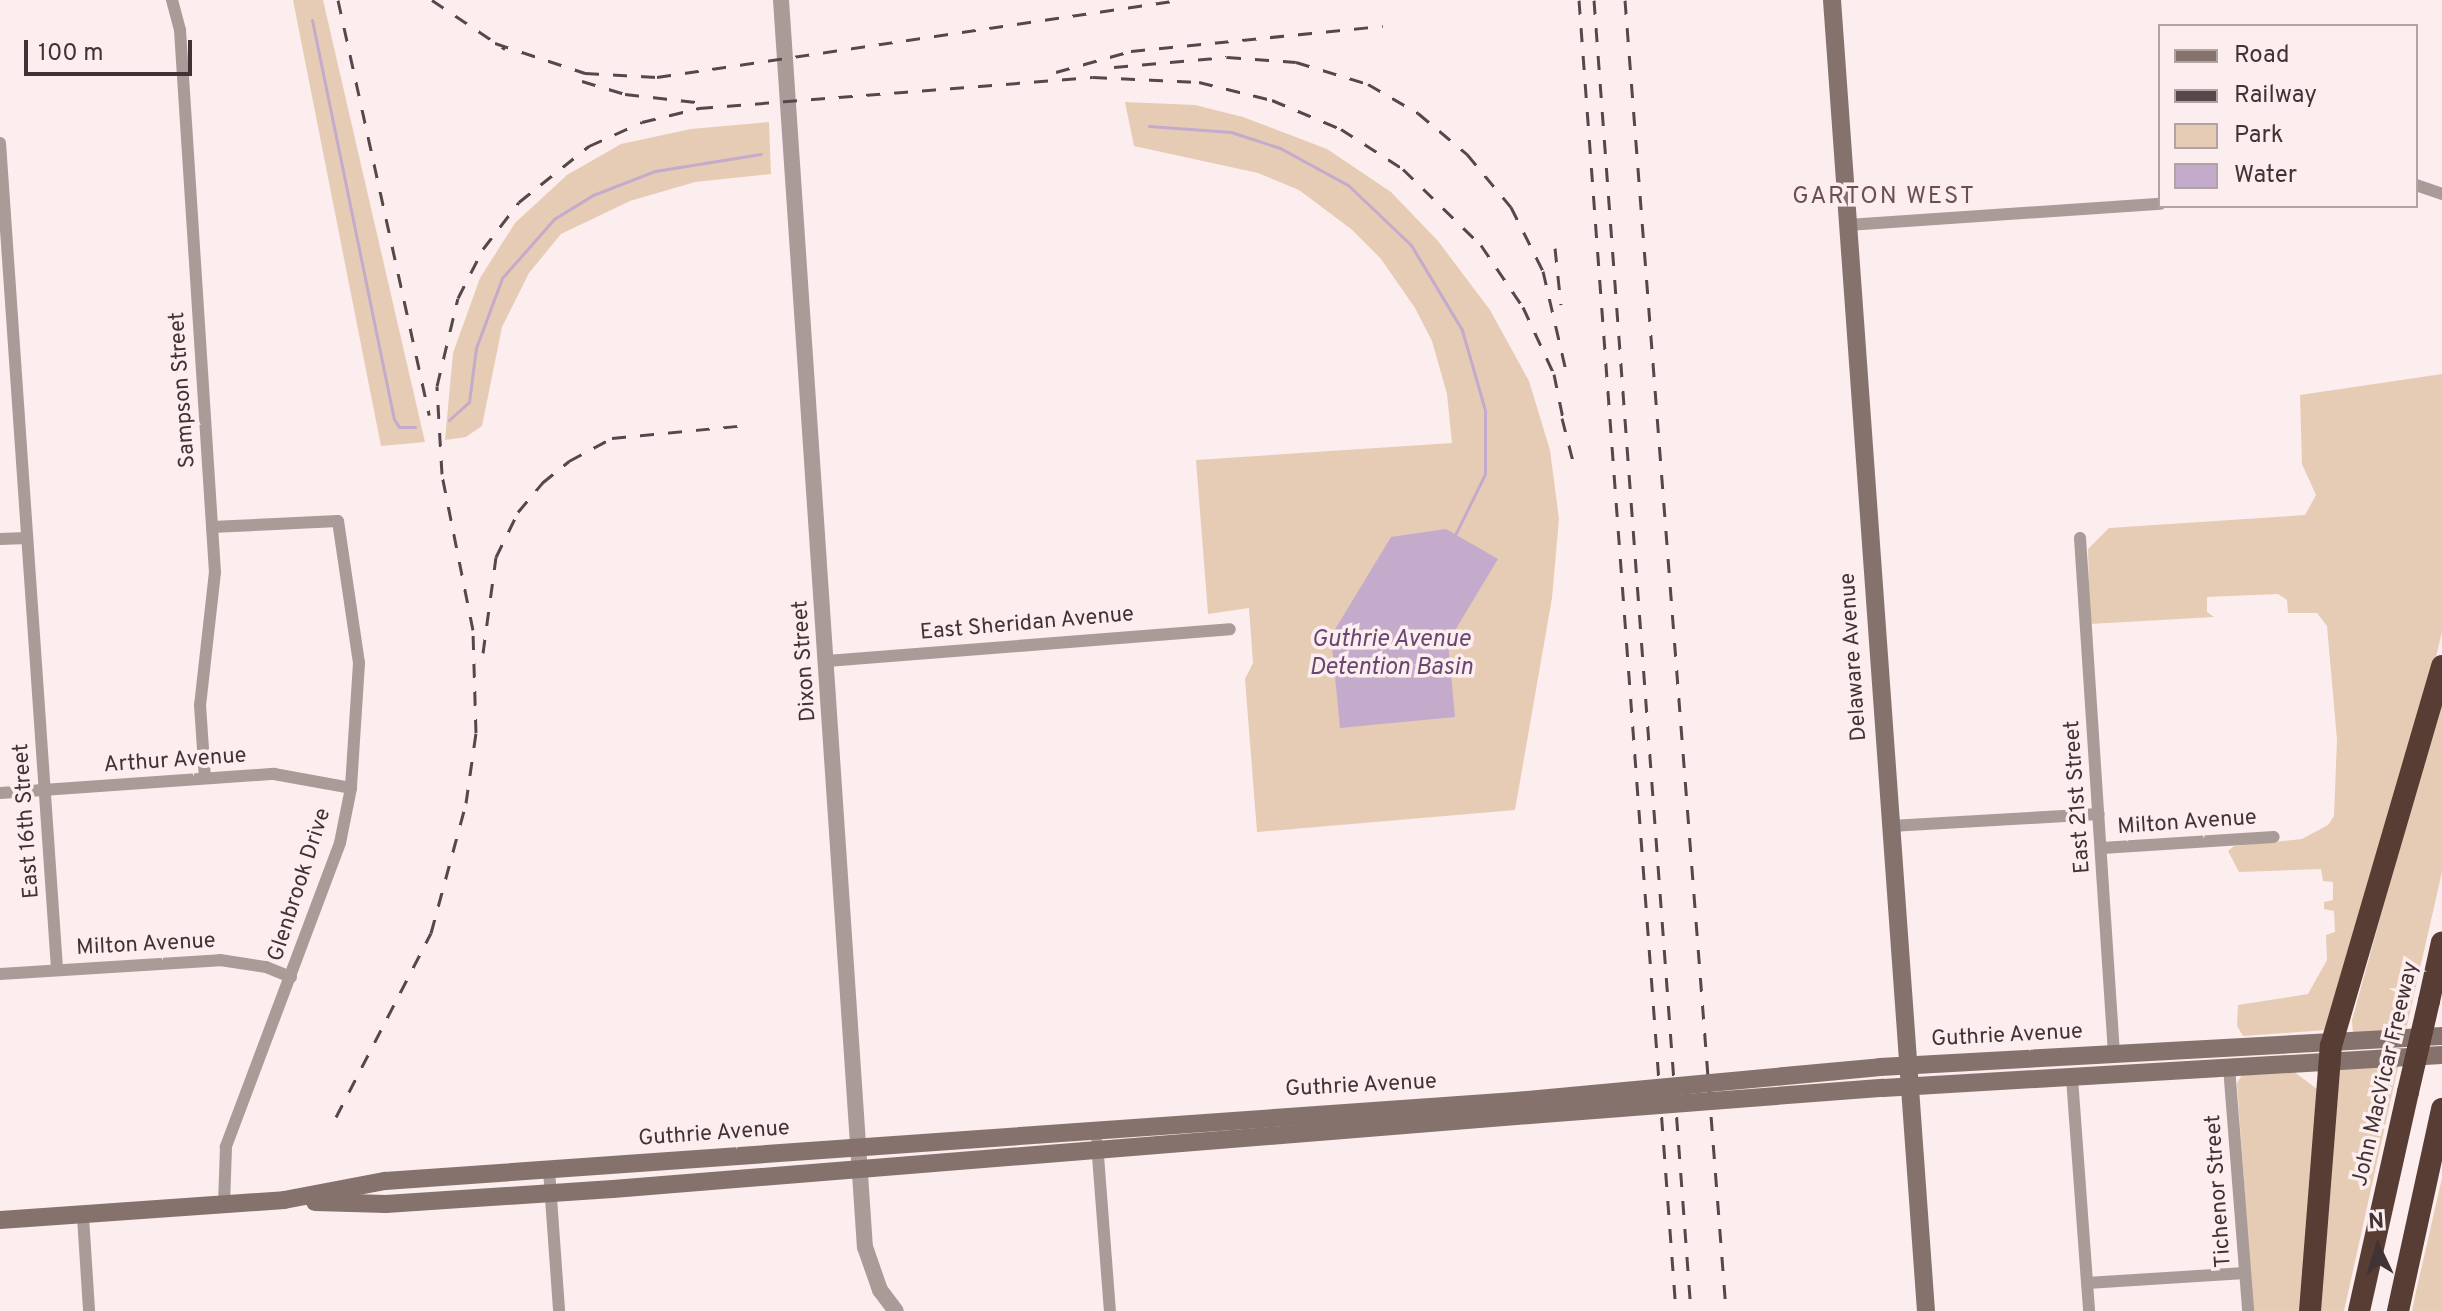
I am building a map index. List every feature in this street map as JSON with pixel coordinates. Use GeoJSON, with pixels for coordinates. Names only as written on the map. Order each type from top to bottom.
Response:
{"type":"FeatureCollection","features":[{"type":"Feature","properties":{"kind":"highway"},"geometry":{"type":"LineString","coordinates":[[2310,1311],[2330,1054],[2442,666]]}},
{"type":"Feature","properties":{"kind":"highway","name":"John MacVicar Freeway"},"geometry":{"type":"LineString","coordinates":[[2359,1311],[2442,942]]}},
{"type":"Feature","properties":{"kind":"highway"},"geometry":{"type":"LineString","coordinates":[[2398,1311],[2442,1109]]}},
{"type":"Feature","properties":{"kind":"main road","name":"Delaware Avenue"},"geometry":{"type":"LineString","coordinates":[[1832,0],[1926,1311]]}},
{"type":"Feature","properties":{"kind":"main road","name":"Guthrie Avenue"},"geometry":{"type":"LineString","coordinates":[[0,1220],[83,1217],[284,1200],[385,1181],[1096,1128],[1516,1109],[2229,1067],[2442,1036]]}},
{"type":"Feature","properties":{"kind":"main road","name":"Guthrie Avenue"},"geometry":{"type":"LineString","coordinates":[[284,1200],[386,1204],[1098,1152],[1908,1065],[2114,1054],[2442,1055]]}},
{"type":"Feature","properties":{"kind":"street","name":"Sampson Street"},"geometry":{"type":"LineString","coordinates":[[172,0],[180,30],[212,527],[215,600],[200,705],[205,778]]}},
{"type":"Feature","properties":{"kind":"street","name":"Dixon Street"},"geometry":{"type":"LineString","coordinates":[[781,0],[865,1247],[880,1290],[896,1311]]}},
{"type":"Feature","properties":{"kind":"street","name":"East 16th Street"},"geometry":{"type":"LineString","coordinates":[[0,143],[57,969]]}},
{"type":"Feature","properties":{"kind":"street"},"geometry":{"type":"LineString","coordinates":[[2418,186],[2442,194]]}},
{"type":"Feature","properties":{"kind":"street"},"geometry":{"type":"LineString","coordinates":[[1848,225],[2158,204]]}},
{"type":"Feature","properties":{"kind":"street","name":"Glenbrook Drive"},"geometry":{"type":"LineString","coordinates":[[212,527],[338,521],[359,663],[351,788],[340,843],[226,1147],[224,1205]]}},
{"type":"Feature","properties":{"kind":"street"},"geometry":{"type":"LineString","coordinates":[[0,539],[27,538]]}},
{"type":"Feature","properties":{"kind":"street","name":"East 21st Street"},"geometry":{"type":"LineString","coordinates":[[2080,538],[2114,1054]]}},
{"type":"Feature","properties":{"kind":"street","name":"East Sheridan Avenue"},"geometry":{"type":"LineString","coordinates":[[827,661],[1230,629]]}},
{"type":"Feature","properties":{"kind":"street","name":"Arthur Avenue"},"geometry":{"type":"LineString","coordinates":[[0,793],[205,778],[294,775],[351,788]]}},
{"type":"Feature","properties":{"kind":"street","name":"Milton Avenue"},"geometry":{"type":"LineString","coordinates":[[1891,826],[2099,814]]}},
{"type":"Feature","properties":{"kind":"street","name":"Milton Avenue"},"geometry":{"type":"LineString","coordinates":[[2102,848],[2274,837]]}},
{"type":"Feature","properties":{"kind":"street","name":"Milton Avenue"},"geometry":{"type":"LineString","coordinates":[[0,974],[220,960],[266,967],[291,977]]}},
{"type":"Feature","properties":{"kind":"street","name":"Tichenor Street"},"geometry":{"type":"LineString","coordinates":[[2229,1067],[2248,1311]]}},
{"type":"Feature","properties":{"kind":"street"},"geometry":{"type":"LineString","coordinates":[[2072,1078],[2089,1311]]}},
{"type":"Feature","properties":{"kind":"street"},"geometry":{"type":"LineString","coordinates":[[1096,1128],[1110,1311]]}},
{"type":"Feature","properties":{"kind":"street"},"geometry":{"type":"LineString","coordinates":[[549,1170],[559,1311]]}},
{"type":"Feature","properties":{"kind":"street"},"geometry":{"type":"LineString","coordinates":[[83,1217],[89,1311]]}},
{"type":"Feature","properties":{"kind":"street"},"geometry":{"type":"LineString","coordinates":[[2087,1283],[2245,1273]]}},
{"type":"Feature","properties":{"kind":"green space"},"geometry":{"type":"Polygon","coordinates":[[[293,0],[323,0],[425,442],[381,446],[293,0]]]}},
{"type":"Feature","properties":{"kind":"green space"},"geometry":{"type":"Polygon","coordinates":[[[1125,102],[1195,105],[1243,117],[1327,149],[1391,192],[1438,241],[1490,310],[1529,381],[1550,450],[1559,519],[1552,598],[1515,810],[1257,832],[1245,679],[1253,663],[1249,608],[1208,614],[1196,460],[1452,443],[1447,394],[1432,341],[1415,308],[1381,259],[1351,229],[1299,190],[1258,173],[1134,146],[1125,102]]]}},
{"type":"Feature","properties":{"kind":"green space"},"geometry":{"type":"Polygon","coordinates":[[[769,122],[771,174],[695,182],[630,201],[561,234],[529,273],[502,327],[482,426],[466,437],[445,440],[453,353],[480,278],[515,223],[567,175],[621,144],[691,129],[769,122]]]}},
{"type":"Feature","properties":{"kind":"green space"},"geometry":{"type":"Polygon","coordinates":[[[2442,374],[2442,632],[2426,699],[2326,1030],[2243,1036],[2237,1026],[2238,1005],[2308,994],[2327,960],[2326,935],[2335,932],[2334,911],[2324,909],[2324,902],[2333,900],[2333,882],[2323,881],[2321,869],[2239,872],[2228,851],[2234,846],[2302,839],[2328,825],[2334,816],[2337,740],[2327,626],[2317,613],[2288,613],[2287,600],[2278,594],[2207,597],[2207,612],[2214,617],[2090,624],[2088,549],[2109,528],[2305,515],[2316,495],[2302,464],[2300,395],[2442,374]]]}},
{"type":"Feature","properties":{"kind":"green space"},"geometry":{"type":"Polygon","coordinates":[[[2442,695],[2442,872],[2406,1030],[2353,1034],[2352,1020],[2442,695]]]}},
{"type":"Feature","properties":{"kind":"green space"},"geometry":{"type":"Polygon","coordinates":[[[2399,1063],[2344,1311],[2318,1311],[2338,1073],[2341,1067],[2399,1063]]]}},
{"type":"Feature","properties":{"kind":"green space"},"geometry":{"type":"Polygon","coordinates":[[[2293,1071],[2317,1089],[2305,1311],[2253,1311],[2237,1083],[2242,1075],[2293,1071]]]}},
{"type":"Feature","properties":{"kind":"green space"},"geometry":{"type":"Polygon","coordinates":[[[2442,1178],[2442,1311],[2412,1311],[2415,1296],[2442,1178]]]}},
{"type":"Feature","properties":{"kind":"water","name":"Guthrie Avenue Detention Basin"},"geometry":{"type":"Polygon","coordinates":[[[1446,529],[1498,559],[1448,642],[1455,717],[1340,728],[1331,636],[1391,537],[1446,529]]]}},
{"type":"Feature","properties":{"kind":"waterway"},"geometry":{"type":"LineString","coordinates":[[312,20],[394,419],[399,427],[415,427]]}},
{"type":"Feature","properties":{"kind":"waterway"},"geometry":{"type":"LineString","coordinates":[[1149,126],[1231,132],[1280,148],[1348,185],[1411,245],[1462,330],[1485,410],[1485,474],[1454,537]]}},
{"type":"Feature","properties":{"kind":"waterway"},"geometry":{"type":"LineString","coordinates":[[449,420],[469,402],[476,348],[502,278],[554,219],[593,195],[655,171],[761,154]]}},
{"type":"Feature","properties":{"kind":"railway"},"geometry":{"type":"LineString","coordinates":[[338,0],[429,415]]}},
{"type":"Feature","properties":{"kind":"railway"},"geometry":{"type":"LineString","coordinates":[[432,0],[505,49]]}},
{"type":"Feature","properties":{"kind":"railway"},"geometry":{"type":"LineString","coordinates":[[495,43],[585,73],[657,77],[1179,0]]}},
{"type":"Feature","properties":{"kind":"railway"},"geometry":{"type":"LineString","coordinates":[[1579,0],[1676,1311]]}},
{"type":"Feature","properties":{"kind":"railway"},"geometry":{"type":"LineString","coordinates":[[1594,0],[1691,1311]]}},
{"type":"Feature","properties":{"kind":"railway"},"geometry":{"type":"LineString","coordinates":[[1625,0],[1726,1311]]}},
{"type":"Feature","properties":{"kind":"railway"},"geometry":{"type":"LineString","coordinates":[[1056,72],[1131,51],[1383,26]]}},
{"type":"Feature","properties":{"kind":"railway"},"geometry":{"type":"LineString","coordinates":[[1114,67],[1227,57],[1296,62],[1368,84],[1418,113],[1467,154],[1511,207],[1543,271],[1566,371]]}},
{"type":"Feature","properties":{"kind":"railway"},"geometry":{"type":"LineString","coordinates":[[442,474],[437,386],[458,298],[483,249],[519,202],[589,146],[642,122],[699,108],[1093,77],[1199,82],[1272,100],[1341,129],[1403,169],[1481,245],[1523,307],[1554,374],[1565,428]]}},
{"type":"Feature","properties":{"kind":"railway"},"geometry":{"type":"LineString","coordinates":[[582,81],[625,94],[696,102]]}},
{"type":"Feature","properties":{"kind":"railway"},"geometry":{"type":"LineString","coordinates":[[1555,248],[1561,305]]}},
{"type":"Feature","properties":{"kind":"railway"},"geometry":{"type":"LineString","coordinates":[[1562,418],[1573,461]]}},
{"type":"Feature","properties":{"kind":"railway"},"geometry":{"type":"LineString","coordinates":[[483,653],[496,557],[518,512],[542,483],[569,461],[612,438],[748,425]]}},
{"type":"Feature","properties":{"kind":"railway"},"geometry":{"type":"LineString","coordinates":[[336,1117],[431,933],[466,803],[476,733],[473,630],[440,465]]}},
{"type":"Feature","properties":{"kind":"district","name":"GARTON WEST"},"geometry":{"type":"Point","coordinates":[1884,198]}}]}
